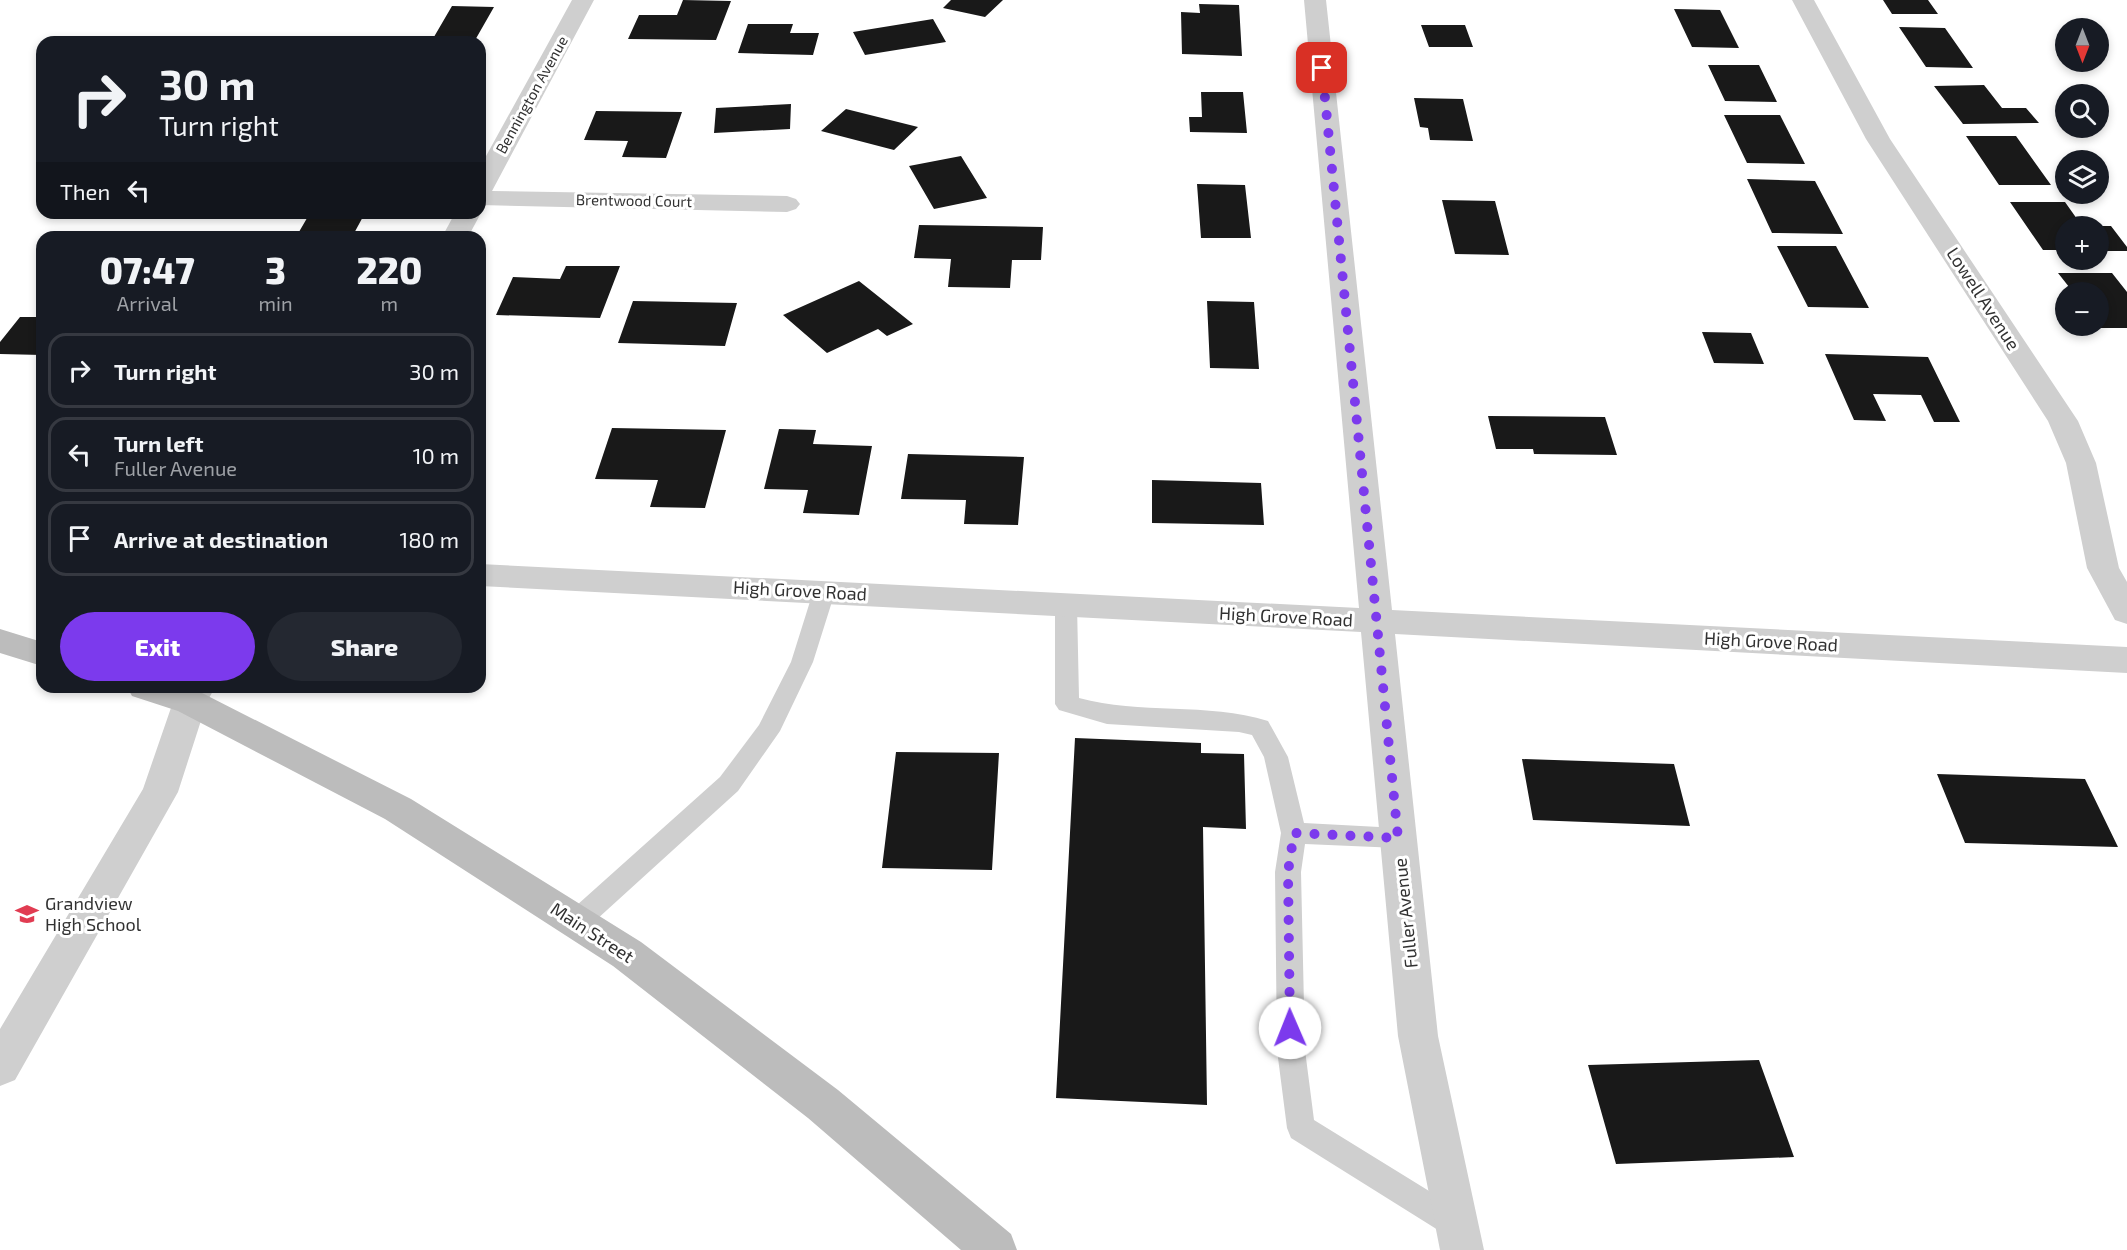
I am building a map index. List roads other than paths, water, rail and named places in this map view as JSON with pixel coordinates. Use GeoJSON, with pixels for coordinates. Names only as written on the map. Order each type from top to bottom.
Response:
{"type":"FeatureCollection","features":[{"type":"Feature","properties":{"kind":"main road"},"geometry":{"type":"LineString","coordinates":[[0,641],[36,652]]}},
{"type":"Feature","properties":{"kind":"main road","name":"Main Street"},"geometry":{"type":"LineString","coordinates":[[194,694],[398,809],[627,954],[823,1104],[995,1250]]}},
{"type":"Feature","properties":{"kind":"street","name":"Bennington Avenue"},"geometry":{"type":"LineString","coordinates":[[486,179],[584,0]]}},
{"type":"Feature","properties":{"kind":"street","name":"Fuller Avenue"},"geometry":{"type":"LineString","coordinates":[[1315,0],[1418,1036],[1460,1237]]}},
{"type":"Feature","properties":{"kind":"street","name":"Lowell Avenue"},"geometry":{"type":"LineString","coordinates":[[1803,0],[1878,139],[2062,421],[2081,463],[2103,568],[2127,612]]}},
{"type":"Feature","properties":{"kind":"street","name":"Brentwood Court"},"geometry":{"type":"LineString","coordinates":[[486,198],[787,204]]}},
{"type":"Feature","properties":{"kind":"street","name":"High Grove Road"},"geometry":{"type":"LineString","coordinates":[[486,575],[2127,660]]}},
{"type":"Feature","properties":{"kind":"street"},"geometry":{"type":"LineString","coordinates":[[0,1067],[160,792],[194,694]]}},
{"type":"Feature","properties":{"kind":"lane"},"geometry":{"type":"LineString","coordinates":[[576,922],[729,784],[768,731],[802,662],[824,592]]}},
{"type":"Feature","properties":{"kind":"lane"},"geometry":{"type":"LineString","coordinates":[[1066,605],[1067,704],[1107,715],[1239,723],[1260,728],[1276,757],[1294,833],[1288,872],[1290,1050],[1301,1128],[1460,1237]]}},
{"type":"Feature","properties":{"kind":"lane"},"geometry":{"type":"LineString","coordinates":[[1294,833],[1398,838]]}},
{"type":"Feature","properties":{"kind":"place","name":"Grandview High School"},"geometry":{"type":"Point","coordinates":[27,914]}}]}
